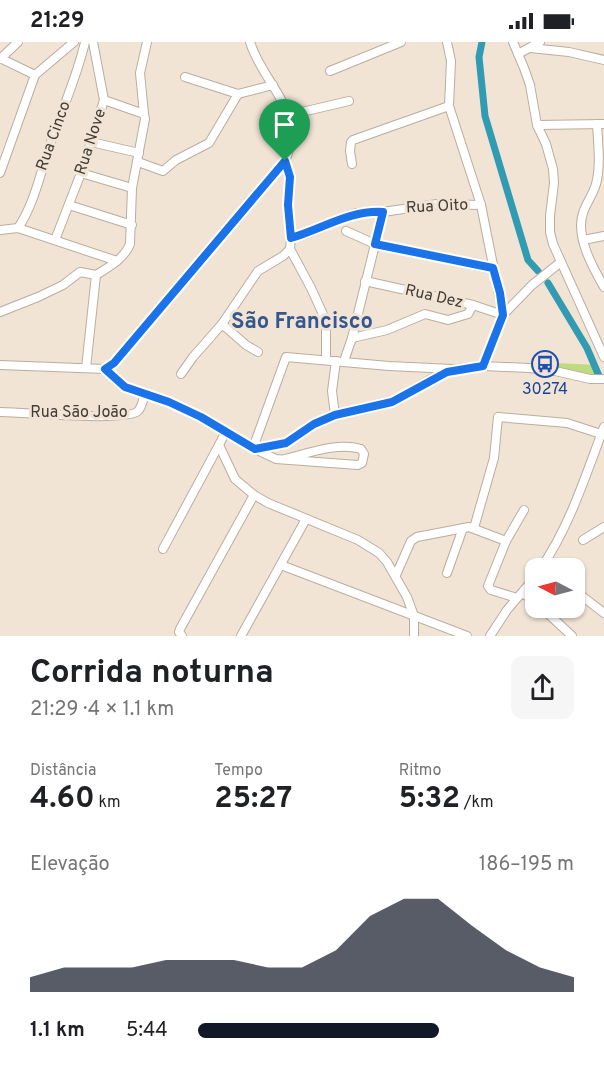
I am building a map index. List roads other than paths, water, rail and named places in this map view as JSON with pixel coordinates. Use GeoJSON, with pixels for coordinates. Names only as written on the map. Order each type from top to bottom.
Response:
{"type":"FeatureCollection","features":[{"type":"Feature","properties":{"kind":"street"},"geometry":{"type":"LineString","coordinates":[[18,42],[0,58],[34,75]]}},
{"type":"Feature","properties":{"kind":"street"},"geometry":{"type":"LineString","coordinates":[[0,173],[34,75],[74,42]]}},
{"type":"Feature","properties":{"kind":"street","name":"Rua Cinco"},"geometry":{"type":"LineString","coordinates":[[18,228],[29,208],[53,135],[77,74],[85,42]]}},
{"type":"Feature","properties":{"kind":"street","name":"Rua Nove"},"geometry":{"type":"LineString","coordinates":[[55,240],[81,172],[104,100],[93,42]]}},
{"type":"Feature","properties":{"kind":"street"},"geometry":{"type":"LineString","coordinates":[[0,312],[63,285],[80,272],[96,275],[127,251],[132,225],[132,188],[145,119],[140,73],[147,42]]}},
{"type":"Feature","properties":{"kind":"street"},"geometry":{"type":"LineString","coordinates":[[0,365],[105,369],[114,363],[285,161],[291,140],[289,115],[250,42]]}},
{"type":"Feature","properties":{"kind":"street"},"geometry":{"type":"LineString","coordinates":[[330,71],[401,42]]}},
{"type":"Feature","properties":{"kind":"street"},"geometry":{"type":"LineString","coordinates":[[447,42],[451,75],[448,106],[481,205],[503,315]]}},
{"type":"Feature","properties":{"kind":"street"},"geometry":{"type":"LineString","coordinates":[[513,42],[530,85],[537,125],[546,144],[553,169],[550,232],[553,244],[602,342],[604,357]]}},
{"type":"Feature","properties":{"kind":"street"},"geometry":{"type":"LineString","coordinates":[[518,54],[540,42]]}},
{"type":"Feature","properties":{"kind":"street"},"geometry":{"type":"LineString","coordinates":[[530,48],[569,52],[604,60]]}},
{"type":"Feature","properties":{"kind":"street"},"geometry":{"type":"LineString","coordinates":[[185,77],[238,94],[273,85]]}},
{"type":"Feature","properties":{"kind":"street"},"geometry":{"type":"LineString","coordinates":[[91,142],[138,158],[163,171],[176,160],[209,143],[238,94]]}},
{"type":"Feature","properties":{"kind":"street"},"geometry":{"type":"LineString","coordinates":[[104,100],[144,114]]}},
{"type":"Feature","properties":{"kind":"street"},"geometry":{"type":"LineString","coordinates":[[289,115],[349,101]]}},
{"type":"Feature","properties":{"kind":"street"},"geometry":{"type":"LineString","coordinates":[[352,164],[350,151],[353,140],[448,106]]}},
{"type":"Feature","properties":{"kind":"street"},"geometry":{"type":"LineString","coordinates":[[537,125],[601,124],[601,151],[596,185],[581,219],[583,240],[596,275],[604,287]]}},
{"type":"Feature","properties":{"kind":"street"},"geometry":{"type":"LineString","coordinates":[[285,161],[290,177],[288,205],[290,249],[326,321],[326,360]]}},
{"type":"Feature","properties":{"kind":"street"},"geometry":{"type":"LineString","coordinates":[[81,172],[132,188]]}},
{"type":"Feature","properties":{"kind":"street","name":"Rua Oito"},"geometry":{"type":"LineString","coordinates":[[291,238],[356,213],[383,212],[437,204],[481,205]]}},
{"type":"Feature","properties":{"kind":"street"},"geometry":{"type":"LineString","coordinates":[[69,205],[132,225]]}},
{"type":"Feature","properties":{"kind":"street"},"geometry":{"type":"LineString","coordinates":[[335,415],[332,392],[340,361],[352,338],[383,212]]}},
{"type":"Feature","properties":{"kind":"street"},"geometry":{"type":"LineString","coordinates":[[0,230],[18,228],[117,261]]}},
{"type":"Feature","properties":{"kind":"street"},"geometry":{"type":"LineString","coordinates":[[346,231],[375,244],[493,268]]}},
{"type":"Feature","properties":{"kind":"street"},"geometry":{"type":"LineString","coordinates":[[583,240],[604,236]]}},
{"type":"Feature","properties":{"kind":"street"},"geometry":{"type":"LineString","coordinates":[[181,374],[222,324],[258,271],[283,256],[290,249]]}},
{"type":"Feature","properties":{"kind":"street"},"geometry":{"type":"LineString","coordinates":[[483,366],[503,315],[532,285],[561,262]]}},
{"type":"Feature","properties":{"kind":"street"},"geometry":{"type":"LineString","coordinates":[[86,368],[96,275]]}},
{"type":"Feature","properties":{"kind":"street","name":"Rua Dez"},"geometry":{"type":"LineString","coordinates":[[365,281],[473,305],[503,315]]}},
{"type":"Feature","properties":{"kind":"street"},"geometry":{"type":"LineString","coordinates":[[352,338],[387,330],[425,314],[451,320],[468,314],[473,305]]}},
{"type":"Feature","properties":{"kind":"street"},"geometry":{"type":"LineString","coordinates":[[222,324],[246,345],[258,352]]}},
{"type":"Feature","properties":{"kind":"street"},"geometry":{"type":"LineString","coordinates":[[254,448],[286,357],[389,366],[457,369],[483,366],[546,370],[604,379]]}},
{"type":"Feature","properties":{"kind":"street"},"geometry":{"type":"LineString","coordinates":[[105,369],[125,387],[169,402],[201,417],[271,458],[358,465],[362,463],[364,454],[361,449],[349,447],[320,450],[285,459]]}},
{"type":"Feature","properties":{"kind":"street"},"geometry":{"type":"LineString","coordinates":[[254,448],[286,443],[314,424],[335,415],[392,402],[431,379],[457,369]]}},
{"type":"Feature","properties":{"kind":"street","name":"Rua São João"},"geometry":{"type":"LineString","coordinates":[[0,412],[107,416],[133,414],[139,410],[145,394]]}},
{"type":"Feature","properties":{"kind":"street"},"geometry":{"type":"LineString","coordinates":[[474,528],[494,458],[498,417],[567,423],[603,430],[582,485],[548,558]]}},
{"type":"Feature","properties":{"kind":"street"},"geometry":{"type":"LineString","coordinates":[[163,549],[225,433]]}},
{"type":"Feature","properties":{"kind":"street"},"geometry":{"type":"LineString","coordinates":[[219,445],[235,479],[254,495],[295,515],[358,540],[387,562],[396,575],[414,616],[414,636]]}},
{"type":"Feature","properties":{"kind":"street"},"geometry":{"type":"LineString","coordinates":[[181,632],[254,495]]}},
{"type":"Feature","properties":{"kind":"street"},"geometry":{"type":"LineString","coordinates":[[524,510],[507,541],[488,586],[491,590],[525,598]]}},
{"type":"Feature","properties":{"kind":"street"},"geometry":{"type":"LineString","coordinates":[[241,636],[306,519]]}},
{"type":"Feature","properties":{"kind":"street"},"geometry":{"type":"LineString","coordinates":[[583,540],[604,527]]}},
{"type":"Feature","properties":{"kind":"street"},"geometry":{"type":"LineString","coordinates":[[447,573],[463,528]]}},
{"type":"Feature","properties":{"kind":"street"},"geometry":{"type":"LineString","coordinates":[[396,575],[413,538],[474,528],[507,541]]}},
{"type":"Feature","properties":{"kind":"street"},"geometry":{"type":"LineString","coordinates":[[282,565],[466,636]]}},
{"type":"Feature","properties":{"kind":"street"},"geometry":{"type":"LineString","coordinates":[[490,636],[525,589]]}},
{"type":"Feature","properties":{"kind":"street"},"geometry":{"type":"LineString","coordinates":[[585,598],[604,613]]}},
{"type":"Feature","properties":{"kind":"street"},"geometry":{"type":"LineString","coordinates":[[553,618],[572,636]]}},
{"type":"Feature","properties":{"kind":"waterway"},"geometry":{"type":"LineString","coordinates":[[482,42],[479,57],[485,116],[528,260],[538,271]]}},
{"type":"Feature","properties":{"kind":"waterway"},"geometry":{"type":"LineString","coordinates":[[548,283],[587,348],[599,376]]}},
{"type":"Feature","properties":{"kind":"place","name":"30274"},"geometry":{"type":"Point","coordinates":[545,364]}},
{"type":"Feature","properties":{"kind":"district","name":"São Francisco"},"geometry":{"type":"Point","coordinates":[302,322]}}]}
